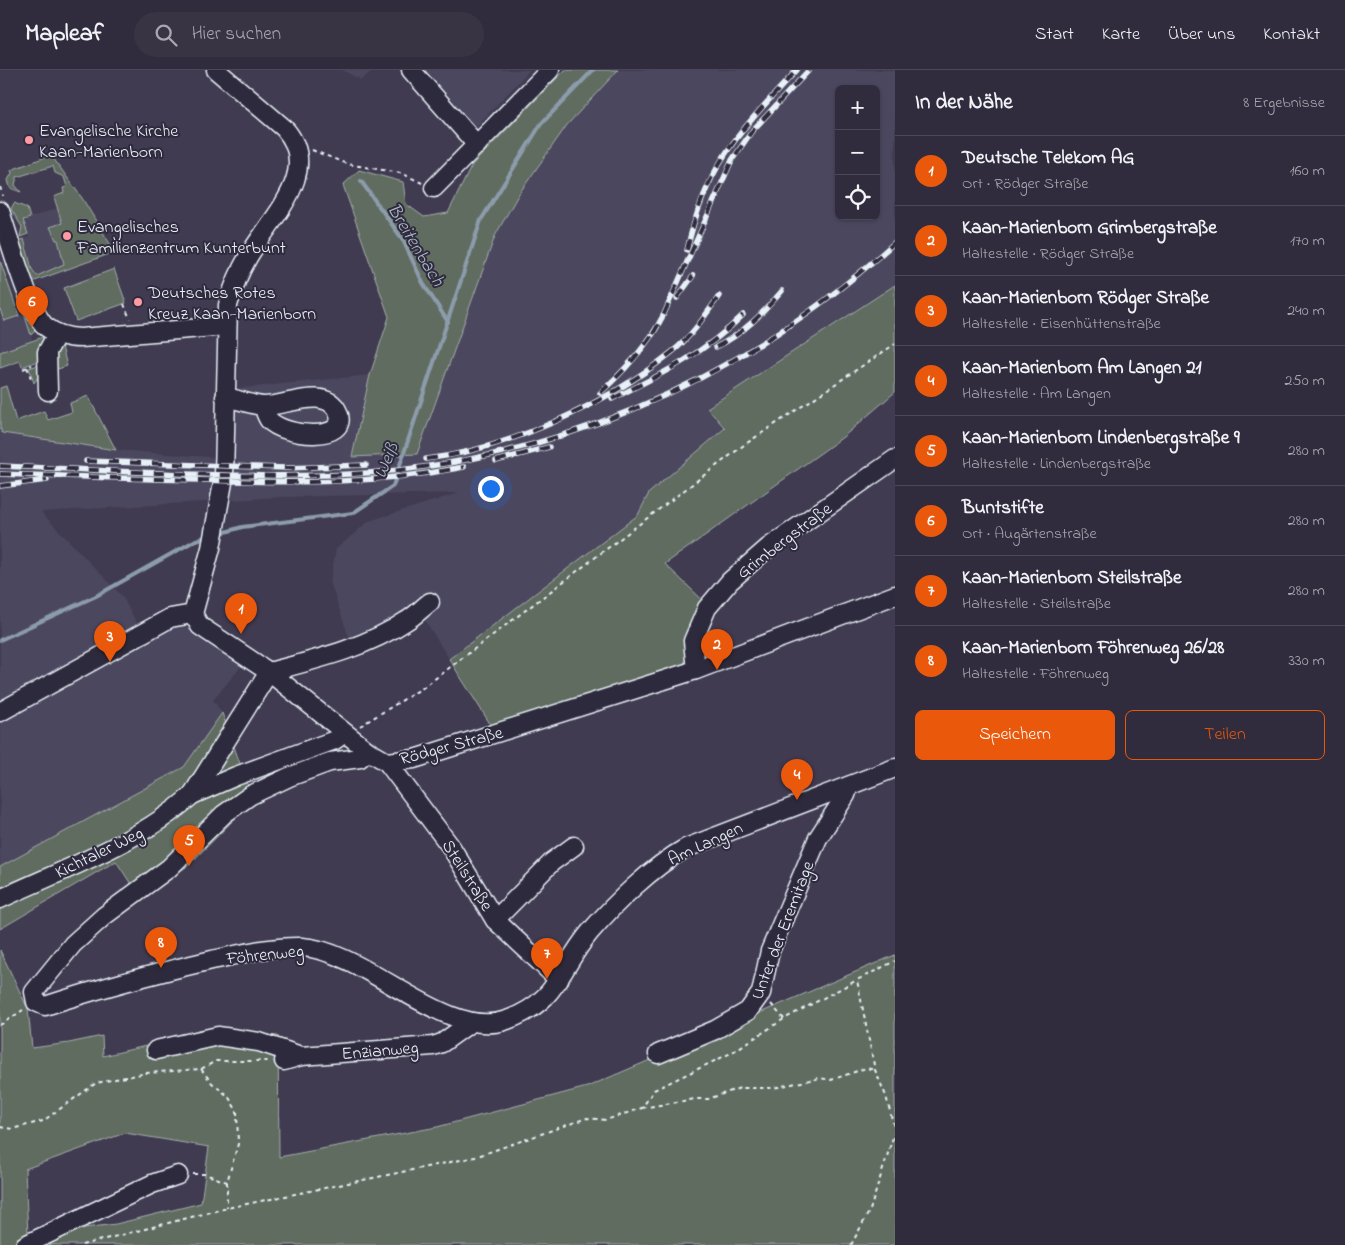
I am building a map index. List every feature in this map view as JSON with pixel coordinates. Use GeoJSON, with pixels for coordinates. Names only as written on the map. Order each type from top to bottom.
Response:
{"type":"FeatureCollection","features":[{"type":"Feature","properties":{"kind":"street"},"geometry":{"type":"LineString","coordinates":[[0,712],[170,618],[192,614],[210,548],[224,477],[226,326],[228,305],[234,284],[247,258],[293,188],[299,161],[293,138],[275,119],[216,70]]}},
{"type":"Feature","properties":{"kind":"street"},"geometry":{"type":"LineString","coordinates":[[411,70],[476,145]]}},
{"type":"Feature","properties":{"kind":"street"},"geometry":{"type":"LineString","coordinates":[[434,188],[550,70]]}},
{"type":"Feature","properties":{"kind":"street"},"geometry":{"type":"LineString","coordinates":[[0,211],[35,312],[44,325],[57,334],[81,338],[226,326]]}},
{"type":"Feature","properties":{"kind":"street"},"geometry":{"type":"LineString","coordinates":[[48,391],[47,352],[57,334]]}},
{"type":"Feature","properties":{"kind":"street"},"geometry":{"type":"LineString","coordinates":[[225,397],[263,406]]}},
{"type":"Feature","properties":{"kind":"street","name":"Grimbergstraße"},"geometry":{"type":"LineString","coordinates":[[696,670],[693,641],[707,608],[730,582],[769,547],[895,459]]}},
{"type":"Feature","properties":{"kind":"street","name":"Rödger Straße"},"geometry":{"type":"LineString","coordinates":[[192,614],[200,626],[269,672],[344,733],[368,751],[387,762],[414,759],[696,670],[895,595]]}},
{"type":"Feature","properties":{"kind":"street"},"geometry":{"type":"LineString","coordinates":[[269,672],[376,638],[406,621],[430,602]]}},
{"type":"Feature","properties":{"kind":"street","name":"Kichtaler Weg"},"geometry":{"type":"LineString","coordinates":[[192,795],[269,672]]}},
{"type":"Feature","properties":{"kind":"street","name":"Kichtaler Weg"},"geometry":{"type":"LineString","coordinates":[[0,899],[137,834],[158,822],[192,795],[236,776],[335,740],[344,733]]}},
{"type":"Feature","properties":{"kind":"street"},"geometry":{"type":"LineString","coordinates":[[36,1002],[34,992],[73,944],[104,916],[169,868],[224,814],[251,795],[290,777],[330,762],[360,758],[368,751]]}},
{"type":"Feature","properties":{"kind":"street","name":"Steilstraße"},"geometry":{"type":"LineString","coordinates":[[387,762],[451,847],[496,920],[559,980]]}},
{"type":"Feature","properties":{"kind":"street","name":"Am Langen"},"geometry":{"type":"LineString","coordinates":[[559,980],[591,932],[664,860],[714,836],[895,768]]}},
{"type":"Feature","properties":{"kind":"street","name":"Unter der Eremitage"},"geometry":{"type":"LineString","coordinates":[[658,1054],[715,1030],[748,1012],[761,993],[770,952],[818,838],[846,795],[849,786]]}},
{"type":"Feature","properties":{"kind":"street"},"geometry":{"type":"LineString","coordinates":[[496,920],[552,862],[574,846]]}},
{"type":"Feature","properties":{"kind":"street","name":"Föhrenweg"},"geometry":{"type":"LineString","coordinates":[[36,1002],[45,1006],[99,988],[198,963],[240,954],[301,947],[319,950],[343,959],[420,1000],[470,1023],[485,1024],[504,1021],[523,1013],[545,999],[559,980]]}},
{"type":"Feature","properties":{"kind":"street","name":"Enzianweg"},"geometry":{"type":"LineString","coordinates":[[284,1061],[302,1056],[433,1046],[442,1043],[470,1023]]}},
{"type":"Feature","properties":{"kind":"street"},"geometry":{"type":"LineString","coordinates":[[156,1050],[218,1036],[259,1042],[302,1056]]}},
{"type":"Feature","properties":{"kind":"street"},"geometry":{"type":"LineString","coordinates":[[24,1245],[152,1184],[178,1175]]}},
{"type":"Feature","properties":{"kind":"path"},"geometry":{"type":"LineString","coordinates":[[297,148],[309,149],[347,164],[401,173],[434,188]]}},
{"type":"Feature","properties":{"kind":"path"},"geometry":{"type":"LineString","coordinates":[[0,187],[3,195],[0,203]]}},
{"type":"Feature","properties":{"kind":"path"},"geometry":{"type":"LineString","coordinates":[[344,733],[372,721],[424,687],[744,445],[895,344]]}},
{"type":"Feature","properties":{"kind":"path"},"geometry":{"type":"LineString","coordinates":[[23,369],[36,364]]}},
{"type":"Feature","properties":{"kind":"path"},"geometry":{"type":"LineString","coordinates":[[642,1108],[654,1090],[731,1053],[784,1019],[895,961]]}},
{"type":"Feature","properties":{"kind":"path"},"geometry":{"type":"LineString","coordinates":[[851,1245],[870,1210],[895,1131],[886,1096],[875,1070],[857,980]]}},
{"type":"Feature","properties":{"kind":"path"},"geometry":{"type":"LineString","coordinates":[[761,993],[784,1019]]}},
{"type":"Feature","properties":{"kind":"path"},"geometry":{"type":"LineString","coordinates":[[0,1025],[36,1002]]}},
{"type":"Feature","properties":{"kind":"path"},"geometry":{"type":"LineString","coordinates":[[0,1127],[12,1129],[43,1121],[96,1083],[146,1073],[201,1069],[216,1061],[284,1061]]}},
{"type":"Feature","properties":{"kind":"path"},"geometry":{"type":"LineString","coordinates":[[82,1245],[227,1208],[475,1157],[587,1118],[606,1120],[642,1108],[695,1099],[708,1099],[740,1088],[773,1088],[820,1078],[831,1080],[866,1068],[875,1070]]}},
{"type":"Feature","properties":{"kind":"path"},"geometry":{"type":"LineString","coordinates":[[201,1069],[212,1083],[228,1096],[237,1111],[238,1144],[227,1182],[227,1208]]}},
{"type":"Feature","properties":{"kind":"path"},"geometry":{"type":"LineString","coordinates":[[205,1174],[227,1182]]}},
{"type":"Feature","properties":{"kind":"shaded area"},"geometry":{"type":"Polygon","coordinates":[[[342,70],[373,70],[361,80],[342,70]]]}},
{"type":"Feature","properties":{"kind":"shaded area"},"geometry":{"type":"Polygon","coordinates":[[[411,70],[530,70],[471,132],[411,70]]]}},
{"type":"Feature","properties":{"kind":"shaded area"},"geometry":{"type":"Polygon","coordinates":[[[618,70],[895,70],[895,285],[707,408],[725,428],[649,493],[638,515],[449,659],[425,620],[354,652],[330,582],[336,549],[369,521],[459,493],[280,497],[41,512],[122,596],[142,633],[193,614],[248,658],[213,700],[222,713],[184,767],[0,867],[0,427],[2,433],[116,450],[234,459],[233,389],[370,375],[352,457],[417,454],[495,236],[518,195],[567,125],[618,70]]]}},
{"type":"Feature","properties":{"kind":"shaded area","name":"Evangelisches Familienzentrum Kunterbunt"},"geometry":{"type":"Polygon","coordinates":[[[58,208],[115,252],[51,275],[49,272],[37,276],[26,251],[28,250],[24,239],[29,237],[23,220],[58,208]]]}},
{"type":"Feature","properties":{"kind":"shaded area"},"geometry":{"type":"Polygon","coordinates":[[[0,260],[19,315],[24,314],[37,355],[0,368],[0,260]]]}},
{"type":"Feature","properties":{"kind":"green space"},"geometry":{"type":"Polygon","coordinates":[[[565,70],[618,70],[567,125],[518,195],[495,236],[417,454],[352,457],[370,375],[389,317],[343,185],[359,170],[403,182],[406,204],[424,217],[448,213],[472,165],[565,70]]]}},
{"type":"Feature","properties":{"kind":"green space"},"geometry":{"type":"Polygon","coordinates":[[[51,155],[82,198],[115,252],[32,282],[19,241],[24,239],[32,269],[37,276],[64,264],[58,240],[56,240],[50,227],[62,223],[54,197],[64,193],[63,188],[67,187],[64,177],[55,173],[53,166],[17,177],[15,185],[21,192],[10,188],[8,180],[12,173],[11,170],[51,155]]]}},
{"type":"Feature","properties":{"kind":"green space"},"geometry":{"type":"Polygon","coordinates":[[[14,203],[27,208],[30,218],[23,220],[28,234],[20,237],[22,227],[11,209],[14,203]]]}},
{"type":"Feature","properties":{"kind":"green space"},"geometry":{"type":"Polygon","coordinates":[[[0,260],[19,316],[4,321],[0,309],[0,260]]]}},
{"type":"Feature","properties":{"kind":"green space"},"geometry":{"type":"Polygon","coordinates":[[[114,269],[126,303],[76,321],[64,288],[114,269]]]}},
{"type":"Feature","properties":{"kind":"green space"},"geometry":{"type":"Polygon","coordinates":[[[895,285],[895,392],[843,437],[665,564],[714,611],[704,632],[719,670],[501,741],[449,659],[638,515],[649,493],[725,428],[707,408],[895,285]]]}},
{"type":"Feature","properties":{"kind":"green space"},"geometry":{"type":"Polygon","coordinates":[[[28,313],[38,328],[31,335],[24,314],[28,313]]]}},
{"type":"Feature","properties":{"kind":"green space"},"geometry":{"type":"Polygon","coordinates":[[[46,336],[41,360],[22,367],[20,361],[0,368],[0,352],[46,336]]]}},
{"type":"Feature","properties":{"kind":"green space"},"geometry":{"type":"Polygon","coordinates":[[[61,343],[67,366],[52,371],[52,359],[61,343]]]}},
{"type":"Feature","properties":{"kind":"green space"},"geometry":{"type":"Polygon","coordinates":[[[41,364],[39,376],[34,383],[29,368],[41,364]]]}},
{"type":"Feature","properties":{"kind":"green space"},"geometry":{"type":"Polygon","coordinates":[[[6,386],[16,421],[44,411],[48,420],[72,412],[70,403],[88,396],[116,450],[2,433],[0,427],[0,388],[6,386]]]}},
{"type":"Feature","properties":{"kind":"green space"},"geometry":{"type":"Polygon","coordinates":[[[222,713],[253,800],[189,865],[140,898],[116,861],[0,929],[0,867],[184,767],[222,713]]]}},
{"type":"Feature","properties":{"kind":"green space"},"geometry":{"type":"Polygon","coordinates":[[[0,950],[28,1009],[32,1048],[102,1036],[103,1056],[214,1030],[278,1036],[279,1157],[437,1127],[587,1087],[895,955],[895,1245],[0,1245],[0,950]],[[125,1133],[25,1169],[28,1235],[116,1224],[201,1203],[209,1147],[125,1133]]]}},
{"type":"Feature","properties":{"kind":"waterway","name":"Weiß"},"geometry":{"type":"LineString","coordinates":[[219,534],[242,527],[353,513],[393,486],[481,220],[541,124],[593,70]]}},
{"type":"Feature","properties":{"kind":"waterway","name":"Breitenbach"},"geometry":{"type":"LineString","coordinates":[[361,181],[403,240],[423,283],[448,322]]}},
{"type":"Feature","properties":{"kind":"waterway","name":"Weiß"},"geometry":{"type":"LineString","coordinates":[[0,640],[96,596],[196,540],[207,537]]}},
{"type":"Feature","properties":{"kind":"railway"},"geometry":{"type":"LineString","coordinates":[[687,250],[704,194],[727,151],[758,112],[797,70]]}},
{"type":"Feature","properties":{"kind":"railway"},"geometry":{"type":"LineString","coordinates":[[653,334],[664,314],[732,160],[752,131],[809,70]]}},
{"type":"Feature","properties":{"kind":"railway"},"geometry":{"type":"LineString","coordinates":[[0,466],[204,475],[285,476],[405,469],[483,456],[558,437],[632,410],[703,377],[771,338],[835,293],[895,242]]}},
{"type":"Feature","properties":{"kind":"railway"},"geometry":{"type":"LineString","coordinates":[[677,298],[693,276]]}},
{"type":"Feature","properties":{"kind":"railway"},"geometry":{"type":"LineString","coordinates":[[716,347],[735,336],[752,322],[782,291]]}},
{"type":"Feature","properties":{"kind":"railway"},"geometry":{"type":"LineString","coordinates":[[426,459],[458,454],[523,434],[556,421],[618,389],[679,346],[697,326],[719,296]]}},
{"type":"Feature","properties":{"kind":"railway"},"geometry":{"type":"LineString","coordinates":[[612,399],[681,363],[713,341],[743,315]]}},
{"type":"Feature","properties":{"kind":"railway"},"geometry":{"type":"LineString","coordinates":[[600,393],[631,362],[657,327]]}},
{"type":"Feature","properties":{"kind":"railway"},"geometry":{"type":"LineString","coordinates":[[496,461],[549,447]]}},
{"type":"Feature","properties":{"kind":"railway"},"geometry":{"type":"LineString","coordinates":[[86,461],[286,468],[366,465]]}},
{"type":"Feature","properties":{"kind":"railway"},"geometry":{"type":"LineString","coordinates":[[0,474],[300,482],[397,477],[464,467]]}},
{"type":"Feature","properties":{"kind":"railway"},"geometry":{"type":"LineString","coordinates":[[0,486],[47,480]]}},
{"type":"Feature","properties":{"kind":"place","name":"Evangelische Kirche Kaan-Marienborn"},"geometry":{"type":"Point","coordinates":[29,140]}},
{"type":"Feature","properties":{"kind":"place","name":"Evangelisches Familienzentrum Kunterbunt"},"geometry":{"type":"Point","coordinates":[67,236]}},
{"type":"Feature","properties":{"kind":"place","name":"Deutsches Rotes Kreuz Kaan-Marienborn"},"geometry":{"type":"Point","coordinates":[138,302]}},
{"type":"Feature","properties":{"kind":"place","name":"Buntstifte"},"geometry":{"type":"Point","coordinates":[32,327]}},
{"type":"Feature","properties":{"kind":"place","name":"Deutsche Telekom AG"},"geometry":{"type":"Point","coordinates":[241,634]}},
{"type":"Feature","properties":{"kind":"place","name":"Kaan-Marienborn Rödger Straße"},"geometry":{"type":"Point","coordinates":[110,662]}},
{"type":"Feature","properties":{"kind":"place","name":"Kaan-Marienborn Grimbergstraße"},"geometry":{"type":"Point","coordinates":[717,670]}},
{"type":"Feature","properties":{"kind":"place","name":"Kaan-Marienborn Am Langen 21"},"geometry":{"type":"Point","coordinates":[797,800]}},
{"type":"Feature","properties":{"kind":"place","name":"Kaan-Marienborn Lindenbergstraße 9"},"geometry":{"type":"Point","coordinates":[189,866]}},
{"type":"Feature","properties":{"kind":"place","name":"Kaan-Marienborn Föhrenweg 26/28"},"geometry":{"type":"Point","coordinates":[161,968]}},
{"type":"Feature","properties":{"kind":"place","name":"Kaan-Marienborn Steilstraße"},"geometry":{"type":"Point","coordinates":[547,979]}}]}
